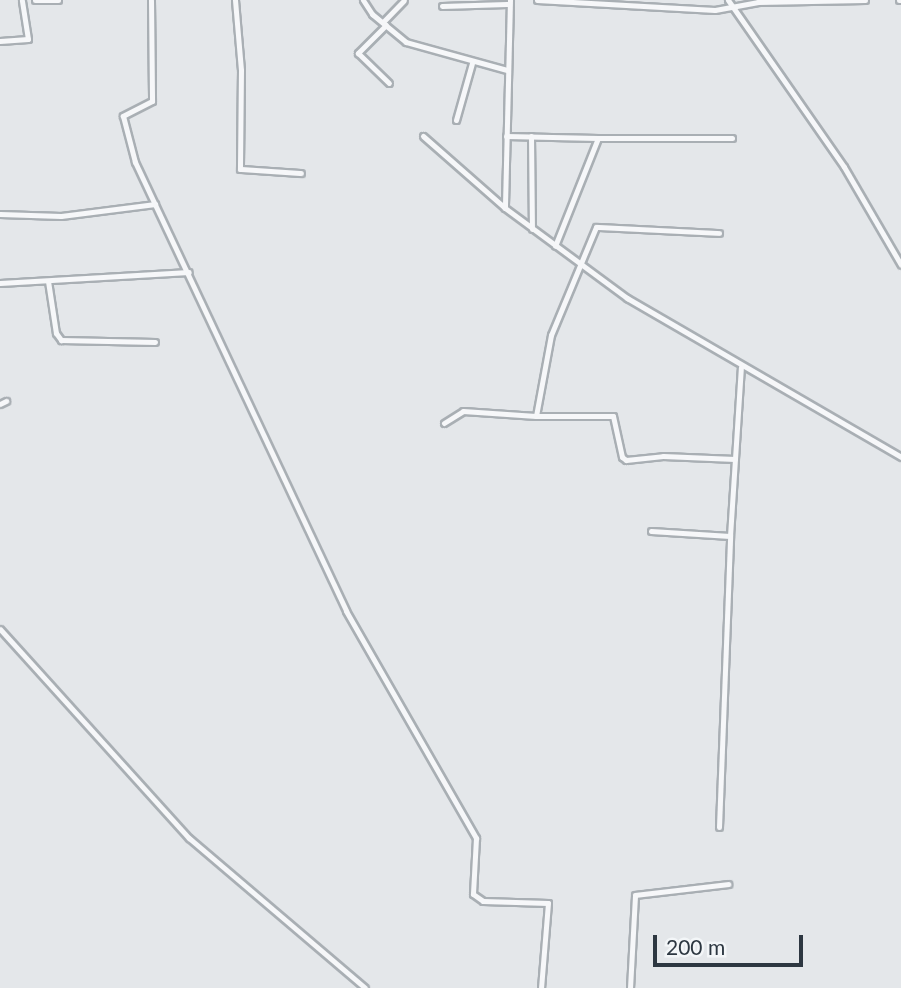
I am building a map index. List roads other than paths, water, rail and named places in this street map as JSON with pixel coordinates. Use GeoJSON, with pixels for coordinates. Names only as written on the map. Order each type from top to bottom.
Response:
{"type":"FeatureCollection","features":[{"type":"Feature","properties":{"kind":"street"},"geometry":{"type":"LineString","coordinates":[[0,41],[28,39],[22,0]]}},
{"type":"Feature","properties":{"kind":"street"},"geometry":{"type":"LineString","coordinates":[[35,0],[58,0]]}},
{"type":"Feature","properties":{"kind":"street"},"geometry":{"type":"LineString","coordinates":[[150,0],[152,101],[122,116],[135,162],[189,272],[252,417],[346,611],[476,838],[473,894],[483,901],[548,903],[541,988]]}},
{"type":"Feature","properties":{"kind":"street"},"geometry":{"type":"LineString","coordinates":[[235,0],[241,69],[240,169],[301,173]]}},
{"type":"Feature","properties":{"kind":"street"},"geometry":{"type":"LineString","coordinates":[[363,0],[406,42],[472,63],[507,70]]}},
{"type":"Feature","properties":{"kind":"street"},"geometry":{"type":"LineString","coordinates":[[388,83],[358,52],[404,0]]}},
{"type":"Feature","properties":{"kind":"street"},"geometry":{"type":"LineString","coordinates":[[537,0],[715,10],[730,2],[866,0]]}},
{"type":"Feature","properties":{"kind":"street"},"geometry":{"type":"LineString","coordinates":[[442,6],[508,2],[505,208]]}},
{"type":"Feature","properties":{"kind":"street"},"geometry":{"type":"LineString","coordinates":[[730,2],[844,167],[901,265]]}},
{"type":"Feature","properties":{"kind":"street"},"geometry":{"type":"LineString","coordinates":[[456,120],[472,63]]}},
{"type":"Feature","properties":{"kind":"street"},"geometry":{"type":"LineString","coordinates":[[423,136],[505,208],[579,264],[741,367],[901,457]]}},
{"type":"Feature","properties":{"kind":"street"},"geometry":{"type":"LineString","coordinates":[[506,136],[732,138]]}},
{"type":"Feature","properties":{"kind":"street"},"geometry":{"type":"LineString","coordinates":[[531,136],[532,229]]}},
{"type":"Feature","properties":{"kind":"street"},"geometry":{"type":"LineString","coordinates":[[555,246],[598,138]]}},
{"type":"Feature","properties":{"kind":"street"},"geometry":{"type":"LineString","coordinates":[[0,214],[61,216],[155,204]]}},
{"type":"Feature","properties":{"kind":"street"},"geometry":{"type":"LineString","coordinates":[[536,416],[551,335],[579,264],[599,226],[719,233]]}},
{"type":"Feature","properties":{"kind":"street"},"geometry":{"type":"LineString","coordinates":[[0,283],[189,272]]}},
{"type":"Feature","properties":{"kind":"street"},"geometry":{"type":"LineString","coordinates":[[48,281],[55,333],[61,340],[155,342]]}},
{"type":"Feature","properties":{"kind":"street"},"geometry":{"type":"LineString","coordinates":[[719,827],[730,536],[741,367]]}},
{"type":"Feature","properties":{"kind":"street"},"geometry":{"type":"LineString","coordinates":[[444,423],[463,411],[536,416],[613,416],[622,457],[626,460],[663,456],[735,459]]}},
{"type":"Feature","properties":{"kind":"street"},"geometry":{"type":"LineString","coordinates":[[651,531],[730,536]]}},
{"type":"Feature","properties":{"kind":"street"},"geometry":{"type":"LineString","coordinates":[[0,629],[189,838],[365,988]]}},
{"type":"Feature","properties":{"kind":"street"},"geometry":{"type":"LineString","coordinates":[[630,988],[635,895],[727,884]]}}]}
